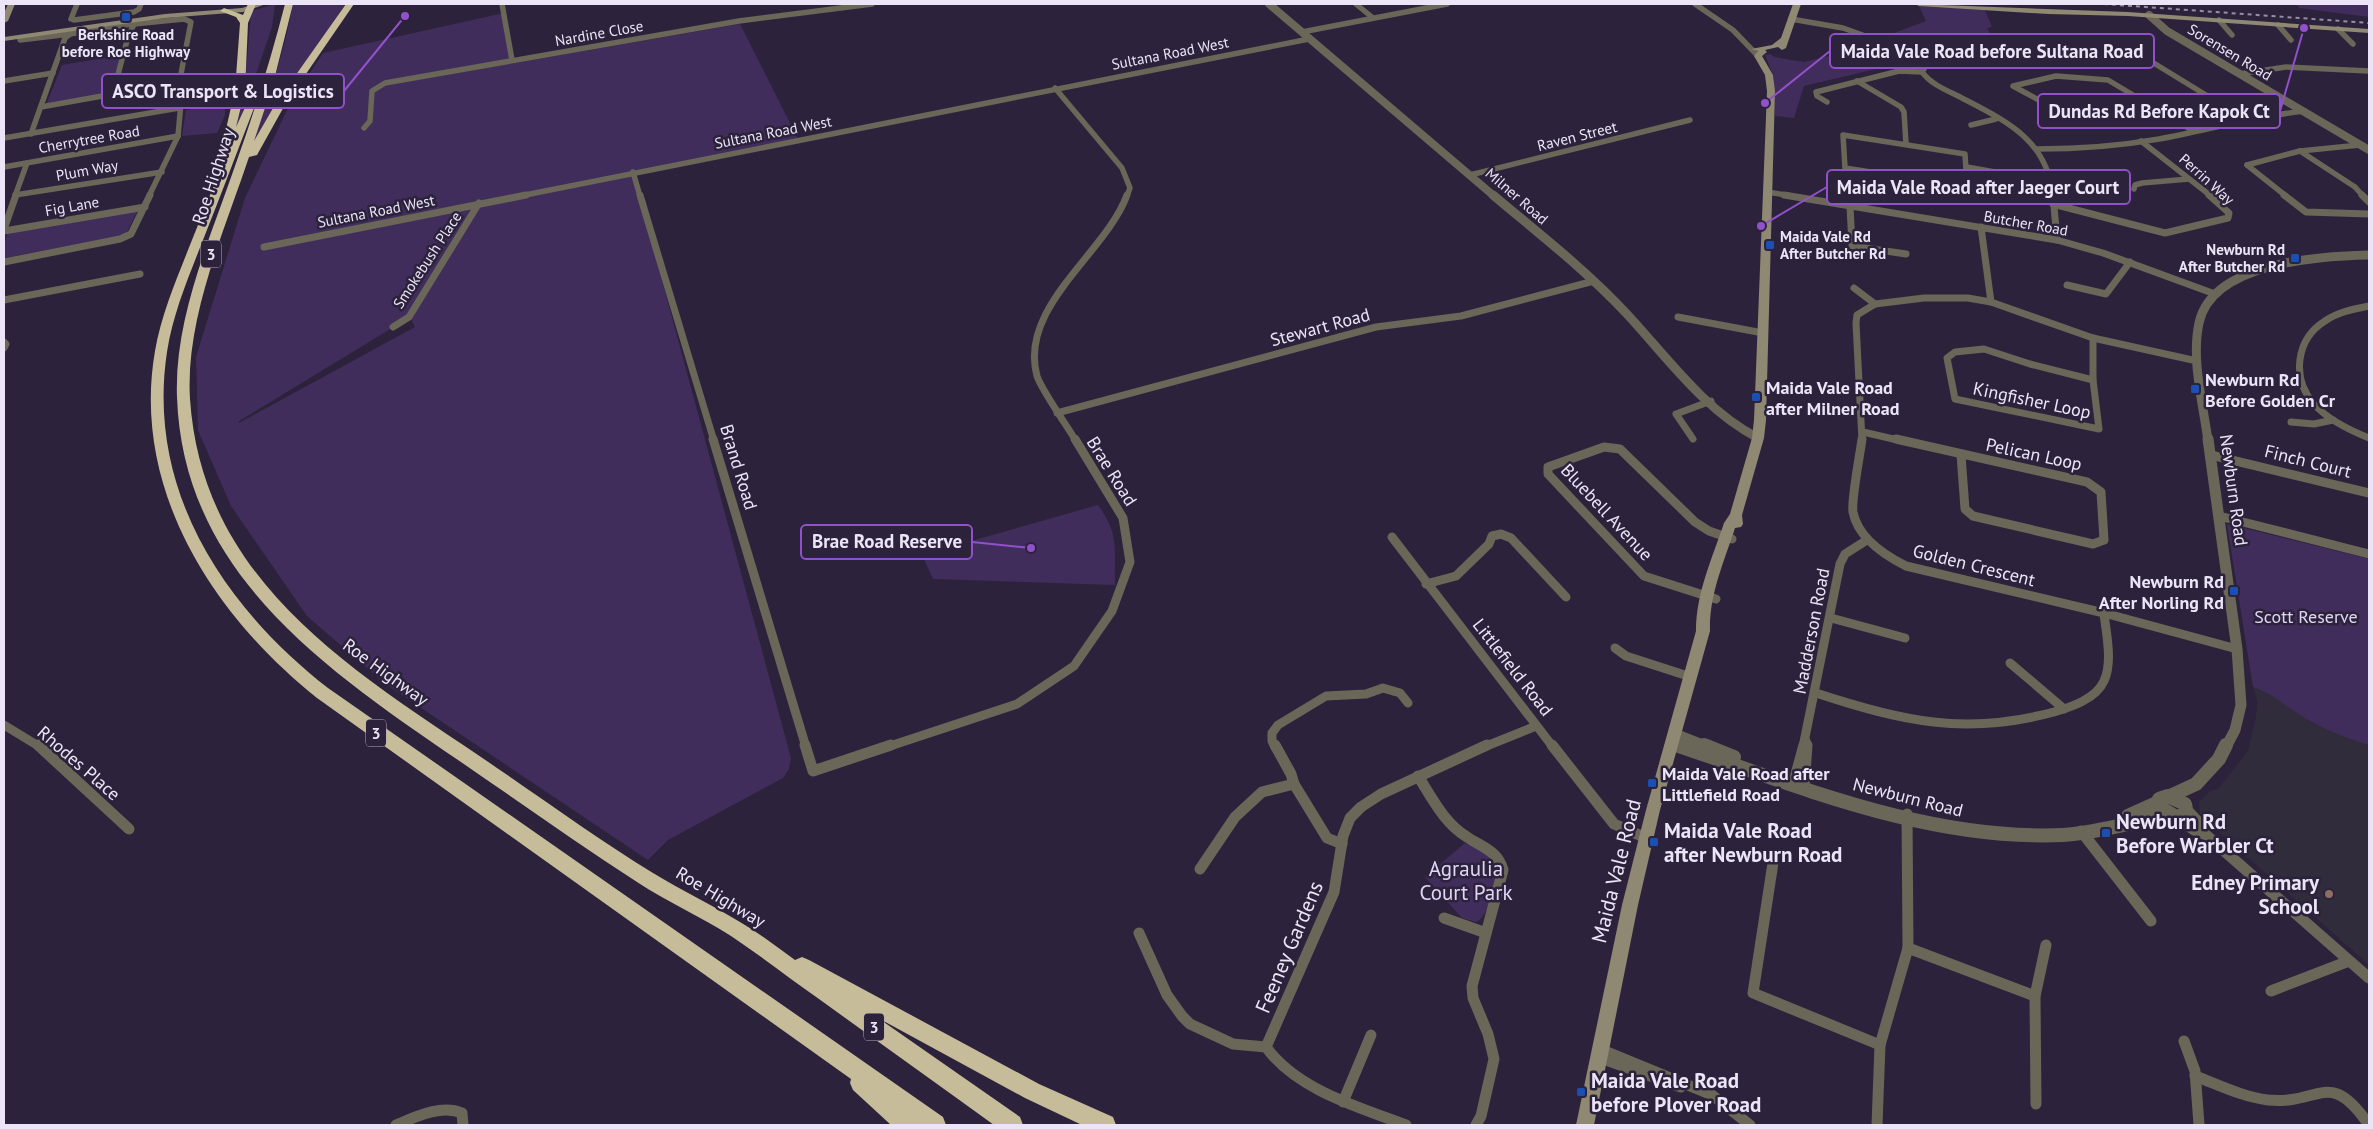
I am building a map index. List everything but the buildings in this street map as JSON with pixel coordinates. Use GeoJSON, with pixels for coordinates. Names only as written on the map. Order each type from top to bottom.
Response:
{"type":"FeatureCollection","features":[{"type":"Feature","properties":{"kind":"highway","name":"Roe Highway"},"geometry":{"type":"LineString","coordinates":[[281,4],[262,76],[227,183],[191,322],[183,375],[185,428],[192,461],[210,511],[228,544],[268,601],[326,657],[370,691],[647,879],[736,929],[1012,1125]]}},
{"type":"Feature","properties":{"kind":"highway","name":"Roe Highway"},"geometry":{"type":"LineString","coordinates":[[289,4],[279,46],[227,183],[169,317],[160,353],[156,406],[164,470],[186,532],[217,585],[234,607],[275,652],[339,706],[935,1125]]}},
{"type":"Feature","properties":{"kind":"highway"},"geometry":{"type":"LineString","coordinates":[[227,183],[350,4]]}},
{"type":"Feature","properties":{"kind":"highway"},"geometry":{"type":"LineString","coordinates":[[227,183],[240,90],[244,23],[250,6]]}},
{"type":"Feature","properties":{"kind":"highway"},"geometry":{"type":"LineString","coordinates":[[224,10],[239,15],[244,23]]}},
{"type":"Feature","properties":{"kind":"highway"},"geometry":{"type":"LineString","coordinates":[[736,929],[1032,1091],[1105,1125]]}},
{"type":"Feature","properties":{"kind":"highway"},"geometry":{"type":"LineString","coordinates":[[815,1042],[907,1125]]}},
{"type":"Feature","properties":{"kind":"main road"},"geometry":{"type":"LineString","coordinates":[[4,21],[11,4]]}},
{"type":"Feature","properties":{"kind":"main road"},"geometry":{"type":"LineString","coordinates":[[4,38],[215,4]]}},
{"type":"Feature","properties":{"kind":"main road"},"geometry":{"type":"LineString","coordinates":[[4,38],[262,4]]}},
{"type":"Feature","properties":{"kind":"main road"},"geometry":{"type":"LineString","coordinates":[[1919,4],[2219,20],[2369,32]]}},
{"type":"Feature","properties":{"kind":"main road"},"geometry":{"type":"LineString","coordinates":[[1931,4],[1970,7]]}},
{"type":"Feature","properties":{"kind":"main road"},"geometry":{"type":"LineString","coordinates":[[1948,4],[1986,8]]}},
{"type":"Feature","properties":{"kind":"main road"},"geometry":{"type":"LineString","coordinates":[[1756,51],[1780,49],[1784,46],[1784,40],[1795,5]]}},
{"type":"Feature","properties":{"kind":"main road","name":"Maida Vale Road"},"geometry":{"type":"LineString","coordinates":[[1585,1125],[1630,905],[1647,835],[1704,631],[1710,622],[1711,600],[1730,536],[1737,525],[1736,515],[1758,435],[1771,81],[1756,51]]}},
{"type":"Feature","properties":{"kind":"street"},"geometry":{"type":"LineString","coordinates":[[77,4],[71,19],[74,20],[134,12],[139,9],[141,4]]}},
{"type":"Feature","properties":{"kind":"street"},"geometry":{"type":"LineString","coordinates":[[502,4],[512,60]]}},
{"type":"Feature","properties":{"kind":"street","name":"Nardine Close"},"geometry":{"type":"LineString","coordinates":[[364,128],[370,121],[372,91],[378,86],[512,60],[739,21],[872,4]]}},
{"type":"Feature","properties":{"kind":"street","name":"Milner Road"},"geometry":{"type":"LineString","coordinates":[[1268,4],[1594,281],[1627,314],[1667,362],[1742,430],[1758,435]]}},
{"type":"Feature","properties":{"kind":"street"},"geometry":{"type":"LineString","coordinates":[[1356,4],[1373,18]]}},
{"type":"Feature","properties":{"kind":"street","name":"Sultana Road West"},"geometry":{"type":"LineString","coordinates":[[264,246],[1287,42],[1373,18],[1446,4]]}},
{"type":"Feature","properties":{"kind":"street"},"geometry":{"type":"LineString","coordinates":[[1690,4],[1756,51]]}},
{"type":"Feature","properties":{"kind":"street"},"geometry":{"type":"LineString","coordinates":[[1694,4],[1725,24],[1756,51]]}},
{"type":"Feature","properties":{"kind":"street","name":"Sorensen Road"},"geometry":{"type":"LineString","coordinates":[[2152,16],[2164,27],[2369,150]]}},
{"type":"Feature","properties":{"kind":"street"},"geometry":{"type":"LineString","coordinates":[[4,262],[120,239],[131,234],[178,136],[182,90],[180,82],[191,22],[184,19],[134,24],[20,40]]}},
{"type":"Feature","properties":{"kind":"street"},"geometry":{"type":"LineString","coordinates":[[1791,19],[1844,28],[1868,37]]}},
{"type":"Feature","properties":{"kind":"street"},"geometry":{"type":"LineString","coordinates":[[2219,20],[2232,36]]}},
{"type":"Feature","properties":{"kind":"street"},"geometry":{"type":"LineString","coordinates":[[113,93],[128,37],[134,24]]}},
{"type":"Feature","properties":{"kind":"street"},"geometry":{"type":"LineString","coordinates":[[2278,25],[2291,40]]}},
{"type":"Feature","properties":{"kind":"street"},"geometry":{"type":"LineString","coordinates":[[2338,29],[2353,44]]}},
{"type":"Feature","properties":{"kind":"street"},"geometry":{"type":"LineString","coordinates":[[32,134],[65,38],[70,34]]}},
{"type":"Feature","properties":{"kind":"street"},"geometry":{"type":"LineString","coordinates":[[1922,72],[1932,62],[2009,44],[2140,54],[2245,119]]}},
{"type":"Feature","properties":{"kind":"street"},"geometry":{"type":"LineString","coordinates":[[2239,73],[2299,67],[2369,71]]}},
{"type":"Feature","properties":{"kind":"street"},"geometry":{"type":"LineString","coordinates":[[1827,102],[1817,96],[1816,92],[1902,70],[1922,72],[1930,82],[2020,134],[2037,149],[2048,166],[2057,240]]}},
{"type":"Feature","properties":{"kind":"street"},"geometry":{"type":"LineString","coordinates":[[4,81],[53,73]]}},
{"type":"Feature","properties":{"kind":"street"},"geometry":{"type":"LineString","coordinates":[[2146,103],[2061,112],[2013,86],[2056,76],[2105,79],[2114,82],[2193,131]]}},
{"type":"Feature","properties":{"kind":"street"},"geometry":{"type":"LineString","coordinates":[[1857,81],[1901,107],[1904,112],[1906,144]]}},
{"type":"Feature","properties":{"kind":"street"},"geometry":{"type":"LineString","coordinates":[[40,107],[180,82]]}},
{"type":"Feature","properties":{"kind":"street","name":"Brae Road"},"geometry":{"type":"LineString","coordinates":[[813,771],[1017,704],[1074,666],[1112,611],[1130,562],[1123,518],[1057,413],[1037,376],[1036,336],[1062,287],[1121,212],[1130,188],[1122,168],[1056,88]]}},
{"type":"Feature","properties":{"kind":"street"},"geometry":{"type":"LineString","coordinates":[[4,138],[179,108]]}},
{"type":"Feature","properties":{"kind":"street"},"geometry":{"type":"LineString","coordinates":[[2037,149],[2141,141],[2245,119],[2305,112]]}},
{"type":"Feature","properties":{"kind":"street"},"geometry":{"type":"LineString","coordinates":[[1970,125],[1996,119]]}},
{"type":"Feature","properties":{"kind":"street","name":"Raven Street"},"geometry":{"type":"LineString","coordinates":[[1470,175],[1690,120]]}},
{"type":"Feature","properties":{"kind":"street"},"geometry":{"type":"LineString","coordinates":[[1843,135],[1965,154],[1967,166],[1967,187],[1845,168],[1843,135]]}},
{"type":"Feature","properties":{"kind":"street","name":"Cherrytree Road"},"geometry":{"type":"LineString","coordinates":[[4,167],[178,136]]}},
{"type":"Feature","properties":{"kind":"street","name":"Perrin Way"},"geometry":{"type":"LineString","coordinates":[[2053,204],[2090,212],[2165,233],[2228,218],[2230,213],[2141,141]]}},
{"type":"Feature","properties":{"kind":"street"},"geometry":{"type":"LineString","coordinates":[[2360,145],[2300,151],[2246,165],[2306,212],[2369,214]]}},
{"type":"Feature","properties":{"kind":"street"},"geometry":{"type":"LineString","coordinates":[[2300,151],[2355,186],[2369,202]]}},
{"type":"Feature","properties":{"kind":"street"},"geometry":{"type":"LineString","coordinates":[[4,230],[27,163]]}},
{"type":"Feature","properties":{"kind":"street"},"geometry":{"type":"LineString","coordinates":[[1967,166],[2050,182]]}},
{"type":"Feature","properties":{"kind":"street","name":"Plum Way"},"geometry":{"type":"LineString","coordinates":[[15,195],[162,172]]}},
{"type":"Feature","properties":{"kind":"street","name":"Brand Road"},"geometry":{"type":"LineString","coordinates":[[633,172],[813,771]]}},
{"type":"Feature","properties":{"kind":"street"},"geometry":{"type":"LineString","coordinates":[[2134,189],[2135,185],[2189,179]]}},
{"type":"Feature","properties":{"kind":"street","name":"Butcher Road"},"geometry":{"type":"LineString","coordinates":[[1767,192],[2057,240],[2130,262],[2215,294]]}},
{"type":"Feature","properties":{"kind":"street","name":"Smokebush Place"},"geometry":{"type":"LineString","coordinates":[[393,327],[409,317],[479,203]]}},
{"type":"Feature","properties":{"kind":"street","name":"Fig Lane"},"geometry":{"type":"LineString","coordinates":[[4,230],[145,206]]}},
{"type":"Feature","properties":{"kind":"street"},"geometry":{"type":"LineString","coordinates":[[1850,206],[1852,246],[1906,254]]}},
{"type":"Feature","properties":{"kind":"street"},"geometry":{"type":"LineString","coordinates":[[1981,228],[1991,302]]}},
{"type":"Feature","properties":{"kind":"street","name":"Newburn Road"},"geometry":{"type":"LineString","coordinates":[[1674,739],[1799,783],[1907,817],[1956,830],[2012,836],[2080,830],[2180,813],[2196,784],[2219,759],[2238,724],[2241,688],[2197,362],[2196,329],[2202,311],[2215,294],[2240,278],[2278,264],[2311,258],[2369,255]]}},
{"type":"Feature","properties":{"kind":"street"},"geometry":{"type":"LineString","coordinates":[[2067,285],[2106,294],[2130,262]]}},
{"type":"Feature","properties":{"kind":"street"},"geometry":{"type":"LineString","coordinates":[[4,300],[140,274]]}},
{"type":"Feature","properties":{"kind":"street","name":"Stewart Road"},"geometry":{"type":"LineString","coordinates":[[1057,413],[1376,327],[1461,316],[1594,281]]}},
{"type":"Feature","properties":{"kind":"street"},"geometry":{"type":"LineString","coordinates":[[1854,288],[1875,304],[1938,297],[1968,298],[1991,302],[2093,338],[2197,362]]}},
{"type":"Feature","properties":{"kind":"street","name":"Golden Crescent"},"geometry":{"type":"LineString","coordinates":[[1875,304],[1857,315],[1863,432],[1853,511],[1856,524],[1867,540],[1886,555],[1906,566],[2104,613],[2237,649]]}},
{"type":"Feature","properties":{"kind":"street"},"geometry":{"type":"LineString","coordinates":[[2369,306],[2325,320],[2309,334],[2303,344],[2298,366],[2301,383],[2309,398],[2333,420],[2369,438]]}},
{"type":"Feature","properties":{"kind":"street"},"geometry":{"type":"LineString","coordinates":[[1678,317],[1763,333]]}},
{"type":"Feature","properties":{"kind":"street","name":"Kingfisher Loop"},"geometry":{"type":"LineString","coordinates":[[2093,338],[2093,380],[2099,429],[1955,399],[1947,358],[1955,352],[1984,349],[2030,364],[2093,380]]}},
{"type":"Feature","properties":{"kind":"street"},"geometry":{"type":"LineString","coordinates":[[4,342],[6,344],[4,348]]}},
{"type":"Feature","properties":{"kind":"street"},"geometry":{"type":"LineString","coordinates":[[1693,439],[1676,414],[1711,401]]}},
{"type":"Feature","properties":{"kind":"street"},"geometry":{"type":"LineString","coordinates":[[2291,422],[2314,424],[2333,420]]}},
{"type":"Feature","properties":{"kind":"street","name":"Pelican Loop"},"geometry":{"type":"LineString","coordinates":[[1863,432],[2087,482],[2102,489],[2103,546],[1966,514],[1961,455]]}},
{"type":"Feature","properties":{"kind":"street","name":"Bluebell Avenue"},"geometry":{"type":"LineString","coordinates":[[1711,600],[1644,576],[1548,474],[1548,467],[1604,447],[1620,449],[1701,526],[1730,536]]}},
{"type":"Feature","properties":{"kind":"street","name":"Finch Court"},"geometry":{"type":"LineString","coordinates":[[2211,455],[2369,493]]}},
{"type":"Feature","properties":{"kind":"street"},"geometry":{"type":"LineString","coordinates":[[2219,516],[2369,554]]}},
{"type":"Feature","properties":{"kind":"street"},"geometry":{"type":"LineString","coordinates":[[1426,584],[1456,576],[1489,544],[1492,536],[1501,534],[1511,538],[1566,597]]}},
{"type":"Feature","properties":{"kind":"street","name":"Littlefield Road"},"geometry":{"type":"LineString","coordinates":[[1392,537],[1426,584],[1506,684],[1536,726],[1607,816],[1614,824],[1647,835]]}},
{"type":"Feature","properties":{"kind":"street","name":"Madderson Road"},"geometry":{"type":"LineString","coordinates":[[1799,783],[1808,753],[1806,741],[1840,564],[1845,554],[1867,540]]}},
{"type":"Feature","properties":{"kind":"street"},"geometry":{"type":"LineString","coordinates":[[1816,693],[1900,719],[1951,725],[1981,726],[2016,723],[2064,709],[2088,698],[2099,689],[2105,678],[2104,613]]}},
{"type":"Feature","properties":{"kind":"street"},"geometry":{"type":"LineString","coordinates":[[1830,618],[1905,638]]}},
{"type":"Feature","properties":{"kind":"street"},"geometry":{"type":"LineString","coordinates":[[1615,648],[1626,656],[1691,677]]}},
{"type":"Feature","properties":{"kind":"street"},"geometry":{"type":"LineString","coordinates":[[2010,663],[2064,709]]}},
{"type":"Feature","properties":{"kind":"street"},"geometry":{"type":"LineString","coordinates":[[1342,844],[1327,838],[1294,784],[1291,774],[1271,737],[1278,725],[1326,696],[1366,694],[1382,688],[1400,693],[1408,704]]}},
{"type":"Feature","properties":{"kind":"street","name":"Rhodes Place"},"geometry":{"type":"LineString","coordinates":[[4,725],[38,745],[79,785],[130,829]]}},
{"type":"Feature","properties":{"kind":"street","name":"Feeney Gardens"},"geometry":{"type":"LineString","coordinates":[[1266,1048],[1294,980],[1334,892],[1339,877],[1342,844],[1350,819],[1360,806],[1418,776],[1536,726]]}},
{"type":"Feature","properties":{"kind":"street"},"geometry":{"type":"LineString","coordinates":[[1418,776],[1446,819],[1462,834],[1496,854],[1502,862],[1503,870],[1472,986],[1472,998],[1488,1034],[1494,1059],[1481,1116],[1476,1125]]}},
{"type":"Feature","properties":{"kind":"street"},"geometry":{"type":"LineString","coordinates":[[1200,869],[1235,817],[1262,792],[1294,784]]}},
{"type":"Feature","properties":{"kind":"street","name":"Newburn Road"},"geometry":{"type":"LineString","coordinates":[[2080,830],[2145,810],[2196,784]]}},
{"type":"Feature","properties":{"kind":"street"},"geometry":{"type":"LineString","coordinates":[[2164,799],[2163,809],[2180,813],[2194,830],[2206,834],[2369,978]]}},
{"type":"Feature","properties":{"kind":"street"},"geometry":{"type":"LineString","coordinates":[[1876,1125],[1880,1045],[1908,948],[1907,817]]}},
{"type":"Feature","properties":{"kind":"street"},"geometry":{"type":"LineString","coordinates":[[2080,830],[2151,921]]}},
{"type":"Feature","properties":{"kind":"street"},"geometry":{"type":"LineString","coordinates":[[1773,863],[1753,993],[1880,1045]]}},
{"type":"Feature","properties":{"kind":"street"},"geometry":{"type":"LineString","coordinates":[[1444,918],[1486,933]]}},
{"type":"Feature","properties":{"kind":"street"},"geometry":{"type":"LineString","coordinates":[[1139,933],[1168,993],[1177,1009],[1190,1024],[1233,1045],[1250,1049],[1266,1048],[1279,1065],[1343,1102],[1406,1125]]}},
{"type":"Feature","properties":{"kind":"street"},"geometry":{"type":"LineString","coordinates":[[2036,1104],[2035,996],[2046,944]]}},
{"type":"Feature","properties":{"kind":"street"},"geometry":{"type":"LineString","coordinates":[[1908,948],[2035,996]]}},
{"type":"Feature","properties":{"kind":"street"},"geometry":{"type":"LineString","coordinates":[[2271,991],[2349,961]]}},
{"type":"Feature","properties":{"kind":"street"},"geometry":{"type":"LineString","coordinates":[[1343,1102],[1371,1035]]}},
{"type":"Feature","properties":{"kind":"street"},"geometry":{"type":"LineString","coordinates":[[2184,1041],[2190,1049],[2195,1076],[2199,1125]]}},
{"type":"Feature","properties":{"kind":"street"},"geometry":{"type":"LineString","coordinates":[[1599,1053],[1687,1089],[1714,1103],[1742,1125]]}},
{"type":"Feature","properties":{"kind":"street"},"geometry":{"type":"LineString","coordinates":[[1599,1053],[1712,1095],[1750,1125]]}},
{"type":"Feature","properties":{"kind":"street"},"geometry":{"type":"LineString","coordinates":[[2195,1076],[2235,1090],[2280,1100],[2331,1093],[2341,1094],[2353,1104],[2369,1125]]}},
{"type":"Feature","properties":{"kind":"street"},"geometry":{"type":"LineString","coordinates":[[396,1125],[420,1116],[452,1109],[462,1114],[463,1125]]}},
{"type":"Feature","properties":{"kind":"shaded area","name":"Edney Primary School"},"geometry":{"type":"Polygon","coordinates":[[[2253,687],[2267,691],[2311,722],[2369,745],[2369,965],[2200,815],[2199,802],[2210,791],[2218,789],[2248,751],[2256,717],[2257,701],[2253,687]]]}},
{"type":"Feature","properties":{"kind":"green space"},"geometry":{"type":"Polygon","coordinates":[[[275,4],[272,27],[227,159],[247,62],[251,11],[275,4]]]}},
{"type":"Feature","properties":{"kind":"green space"},"geometry":{"type":"Polygon","coordinates":[[[293,4],[345,4],[243,166],[278,66],[293,4]]]}},
{"type":"Feature","properties":{"kind":"green space"},"geometry":{"type":"Polygon","coordinates":[[[1918,4],[1985,10],[1992,27],[1987,28],[1994,41],[1804,86],[1794,118],[1775,116],[1774,77],[1765,55],[1771,54],[1774,57],[1804,62],[1838,54],[1926,21],[1918,4]]]}},
{"type":"Feature","properties":{"kind":"green space"},"geometry":{"type":"Polygon","coordinates":[[[2297,4],[2369,4],[2369,17],[2299,8],[2297,4]]]}},
{"type":"Feature","properties":{"kind":"green space"},"geometry":{"type":"Polygon","coordinates":[[[504,13],[512,60],[376,87],[740,24],[798,139],[633,173],[791,758],[789,769],[783,778],[668,840],[648,860],[384,683],[307,616],[231,506],[198,430],[196,357],[245,198],[291,102],[323,53],[504,13]],[[410,317],[239,421],[239,423],[415,327],[410,317]]]}},
{"type":"Feature","properties":{"kind":"green space"},"geometry":{"type":"Polygon","coordinates":[[[121,55],[109,94],[46,105],[62,65],[121,55]]]}},
{"type":"Feature","properties":{"kind":"green space"},"geometry":{"type":"Polygon","coordinates":[[[225,103],[225,115],[217,133],[182,136],[186,110],[225,103]]]}},
{"type":"Feature","properties":{"kind":"green space"},"geometry":{"type":"Polygon","coordinates":[[[138,210],[127,232],[120,236],[4,258],[4,245],[8,232],[138,210]]]}},
{"type":"Feature","properties":{"kind":"green space"},"geometry":{"type":"Polygon","coordinates":[[[1098,505],[1113,534],[1115,585],[933,579],[922,555],[1098,505]]]}},
{"type":"Feature","properties":{"kind":"green space","name":"Scott Reserve"},"geometry":{"type":"Polygon","coordinates":[[[2227,524],[2369,559],[2369,745],[2319,726],[2269,694],[2253,687],[2227,524]]]}},
{"type":"Feature","properties":{"kind":"green space","name":"Agraulia Court Park"},"geometry":{"type":"Polygon","coordinates":[[[1465,843],[1484,851],[1497,863],[1496,877],[1489,904],[1481,918],[1476,922],[1462,918],[1425,877],[1465,843]]]}},
{"type":"Feature","properties":{"kind":"railway"},"geometry":{"type":"LineString","coordinates":[[2104,4],[2369,23]]}},
{"type":"Feature","properties":{"kind":"place","name":"ASCO Transport & Logistics"},"geometry":{"type":"Point","coordinates":[405,16]}},
{"type":"Feature","properties":{"kind":"place","name":"Berkshire Road before Roe Highway"},"geometry":{"type":"Point","coordinates":[126,17]}},
{"type":"Feature","properties":{"kind":"place","name":"Dundas Rd Before Kapok Ct"},"geometry":{"type":"Point","coordinates":[2304,28]}},
{"type":"Feature","properties":{"kind":"place","name":"Maida Vale Road before Sultana Road"},"geometry":{"type":"Point","coordinates":[1765,103]}},
{"type":"Feature","properties":{"kind":"place","name":"Maida Vale Road after Jaeger Court"},"geometry":{"type":"Point","coordinates":[1761,226]}},
{"type":"Feature","properties":{"kind":"place","name":"Maida Vale Rd After Butcher Rd"},"geometry":{"type":"Point","coordinates":[1770,245]}},
{"type":"Feature","properties":{"kind":"place","name":"Newburn Rd After Butcher Rd"},"geometry":{"type":"Point","coordinates":[2295,258]}},
{"type":"Feature","properties":{"kind":"place","name":"Newburn Rd Before Golden Cr"},"geometry":{"type":"Point","coordinates":[2195,389]}},
{"type":"Feature","properties":{"kind":"place","name":"Maida Vale Road after Milner Road"},"geometry":{"type":"Point","coordinates":[1756,397]}},
{"type":"Feature","properties":{"kind":"place","name":"Brae Road Reserve"},"geometry":{"type":"Point","coordinates":[1031,548]}},
{"type":"Feature","properties":{"kind":"place","name":"Newburn Rd After Norling Rd"},"geometry":{"type":"Point","coordinates":[2234,591]}},
{"type":"Feature","properties":{"kind":"place","name":"Maida Vale Road after Littlefield Road"},"geometry":{"type":"Point","coordinates":[1652,783]}},
{"type":"Feature","properties":{"kind":"place","name":"Newburn Rd Before Warbler Ct"},"geometry":{"type":"Point","coordinates":[2106,833]}},
{"type":"Feature","properties":{"kind":"place","name":"Maida Vale Road after Newburn Road"},"geometry":{"type":"Point","coordinates":[1654,842]}},
{"type":"Feature","properties":{"kind":"place","name":"Edney Primary School"},"geometry":{"type":"Point","coordinates":[2329,894]}},
{"type":"Feature","properties":{"kind":"place","name":"Maida Vale Road before Plover Road"},"geometry":{"type":"Point","coordinates":[1581,1092]}}]}
